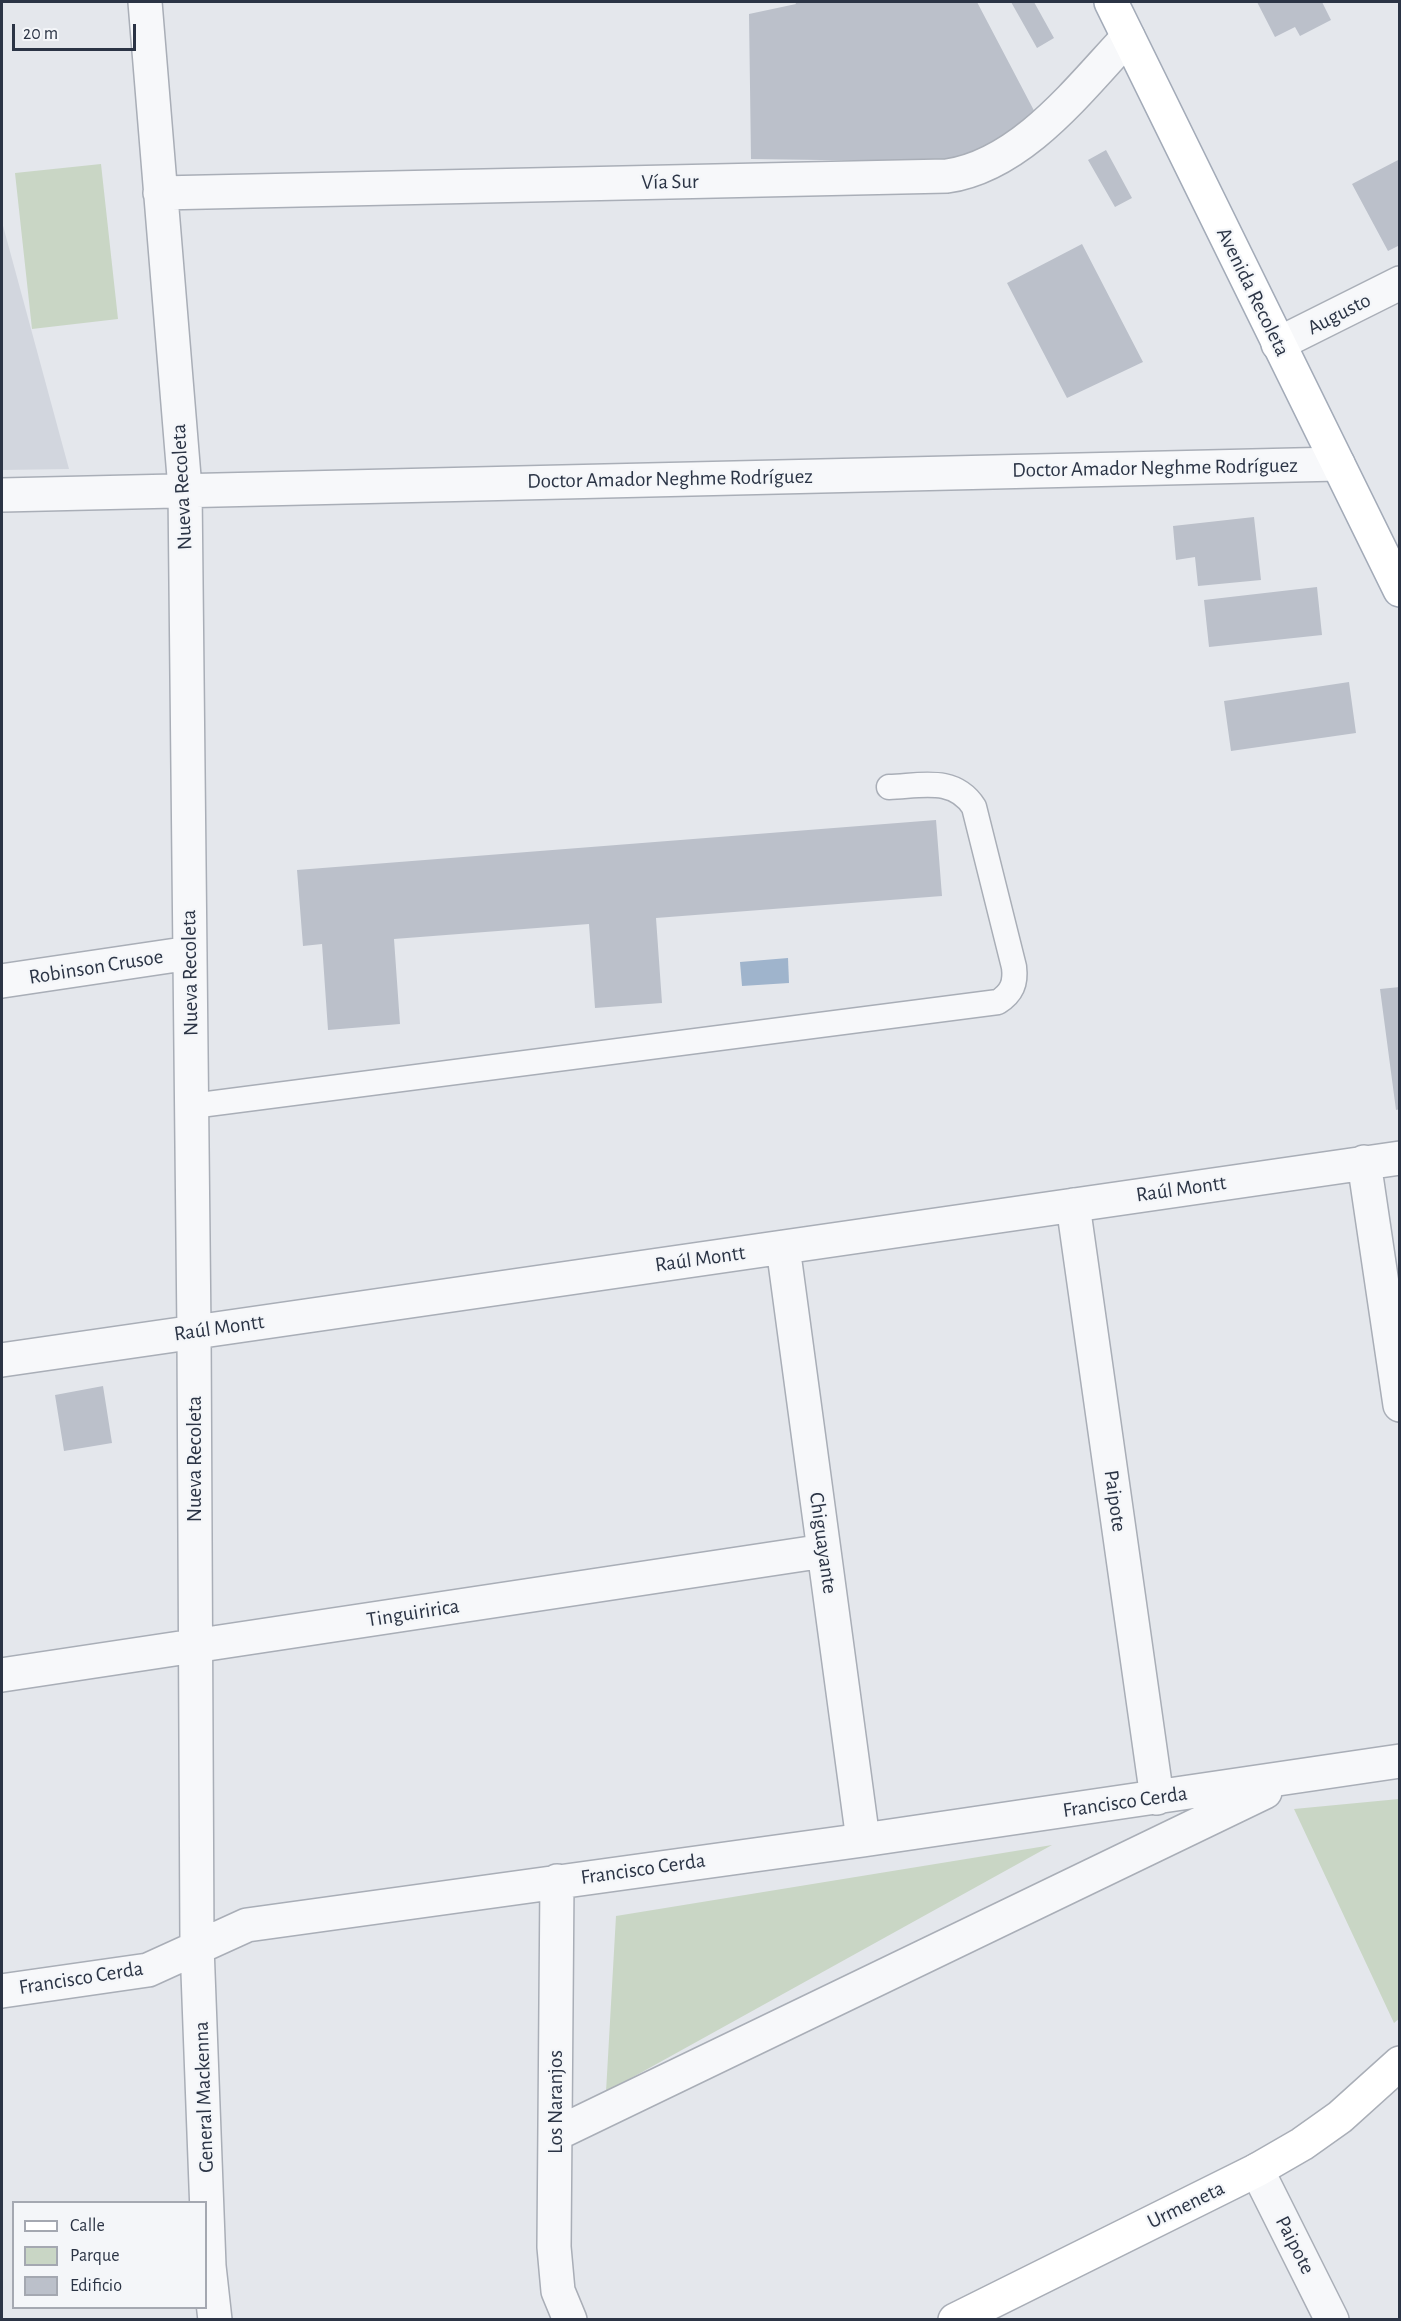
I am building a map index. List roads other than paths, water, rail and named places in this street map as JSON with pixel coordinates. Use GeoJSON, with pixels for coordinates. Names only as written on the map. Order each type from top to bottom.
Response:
{"type":"FeatureCollection","features":[{"type":"Feature","properties":{"kind":"main road","name":"Avenida Recoleta"},"geometry":{"type":"LineString","coordinates":[[1111,2],[1398,591]]}},
{"type":"Feature","properties":{"kind":"main road","name":"Urmeneta"},"geometry":{"type":"LineString","coordinates":[[958,2319],[1257,2170],[1302,2144],[1340,2117],[1400,2063]]}},
{"type":"Feature","properties":{"kind":"street","name":"Nueva Recoleta"},"geometry":{"type":"LineString","coordinates":[[145,2],[185,489],[194,1332],[197,1946]]}},
{"type":"Feature","properties":{"kind":"street","name":"Vía Sur"},"geometry":{"type":"LineString","coordinates":[[160,193],[963,174],[1028,140],[1128,37]]}},
{"type":"Feature","properties":{"kind":"street","name":"Augusto"},"geometry":{"type":"LineString","coordinates":[[1278,344],[1400,283]]}},
{"type":"Feature","properties":{"kind":"street","name":"Doctor Amador Neghme Rodríguez"},"geometry":{"type":"LineString","coordinates":[[2,495],[1338,464]]}},
{"type":"Feature","properties":{"kind":"street","name":"Robinson Crusoe"},"geometry":{"type":"LineString","coordinates":[[2,981],[190,953]]}},
{"type":"Feature","properties":{"kind":"street","name":"Raúl Montt"},"geometry":{"type":"LineString","coordinates":[[2,1360],[1400,1158]]}},
{"type":"Feature","properties":{"kind":"street"},"geometry":{"type":"LineString","coordinates":[[1364,1162],[1400,1405]]}},
{"type":"Feature","properties":{"kind":"street","name":"Paipote"},"geometry":{"type":"LineString","coordinates":[[1072,1205],[1157,1797]]}},
{"type":"Feature","properties":{"kind":"street","name":"Chiguayante"},"geometry":{"type":"LineString","coordinates":[[783,1246],[863,1840]]}},
{"type":"Feature","properties":{"kind":"street","name":"Tinguiririca"},"geometry":{"type":"LineString","coordinates":[[2,1675],[824,1551]]}},
{"type":"Feature","properties":{"kind":"street","name":"Francisco Cerda"},"geometry":{"type":"LineString","coordinates":[[2,1990],[148,1970],[247,1925],[863,1840],[1400,1761]]}},
{"type":"Feature","properties":{"kind":"street","name":"Francisco Cerda"},"geometry":{"type":"LineString","coordinates":[[556,2134],[1294,1777]]}},
{"type":"Feature","properties":{"kind":"street","name":"Los Naranjos"},"geometry":{"type":"LineString","coordinates":[[557,1881],[555,2272],[558,2291],[570,2319]]}},
{"type":"Feature","properties":{"kind":"street","name":"General Mackenna"},"geometry":{"type":"LineString","coordinates":[[197,1946],[207,2201]]}},
{"type":"Feature","properties":{"kind":"street","name":"Paipote"},"geometry":{"type":"LineString","coordinates":[[1257,2170],[1332,2319]]}},
{"type":"Feature","properties":{"kind":"street","name":"General Mackenna"},"geometry":{"type":"LineString","coordinates":[[207,2213],[208,2316]]}},
{"type":"Feature","properties":{"kind":"lane"},"geometry":{"type":"LineString","coordinates":[[192,1106],[998,1002],[1007,996],[1016,977],[974,807],[968,798],[952,786],[889,787]]}},
{"type":"Feature","properties":{"kind":"water"},"geometry":{"type":"Polygon","coordinates":[[[788,958],[789,983],[742,986],[740,962],[788,958]]]}}]}
